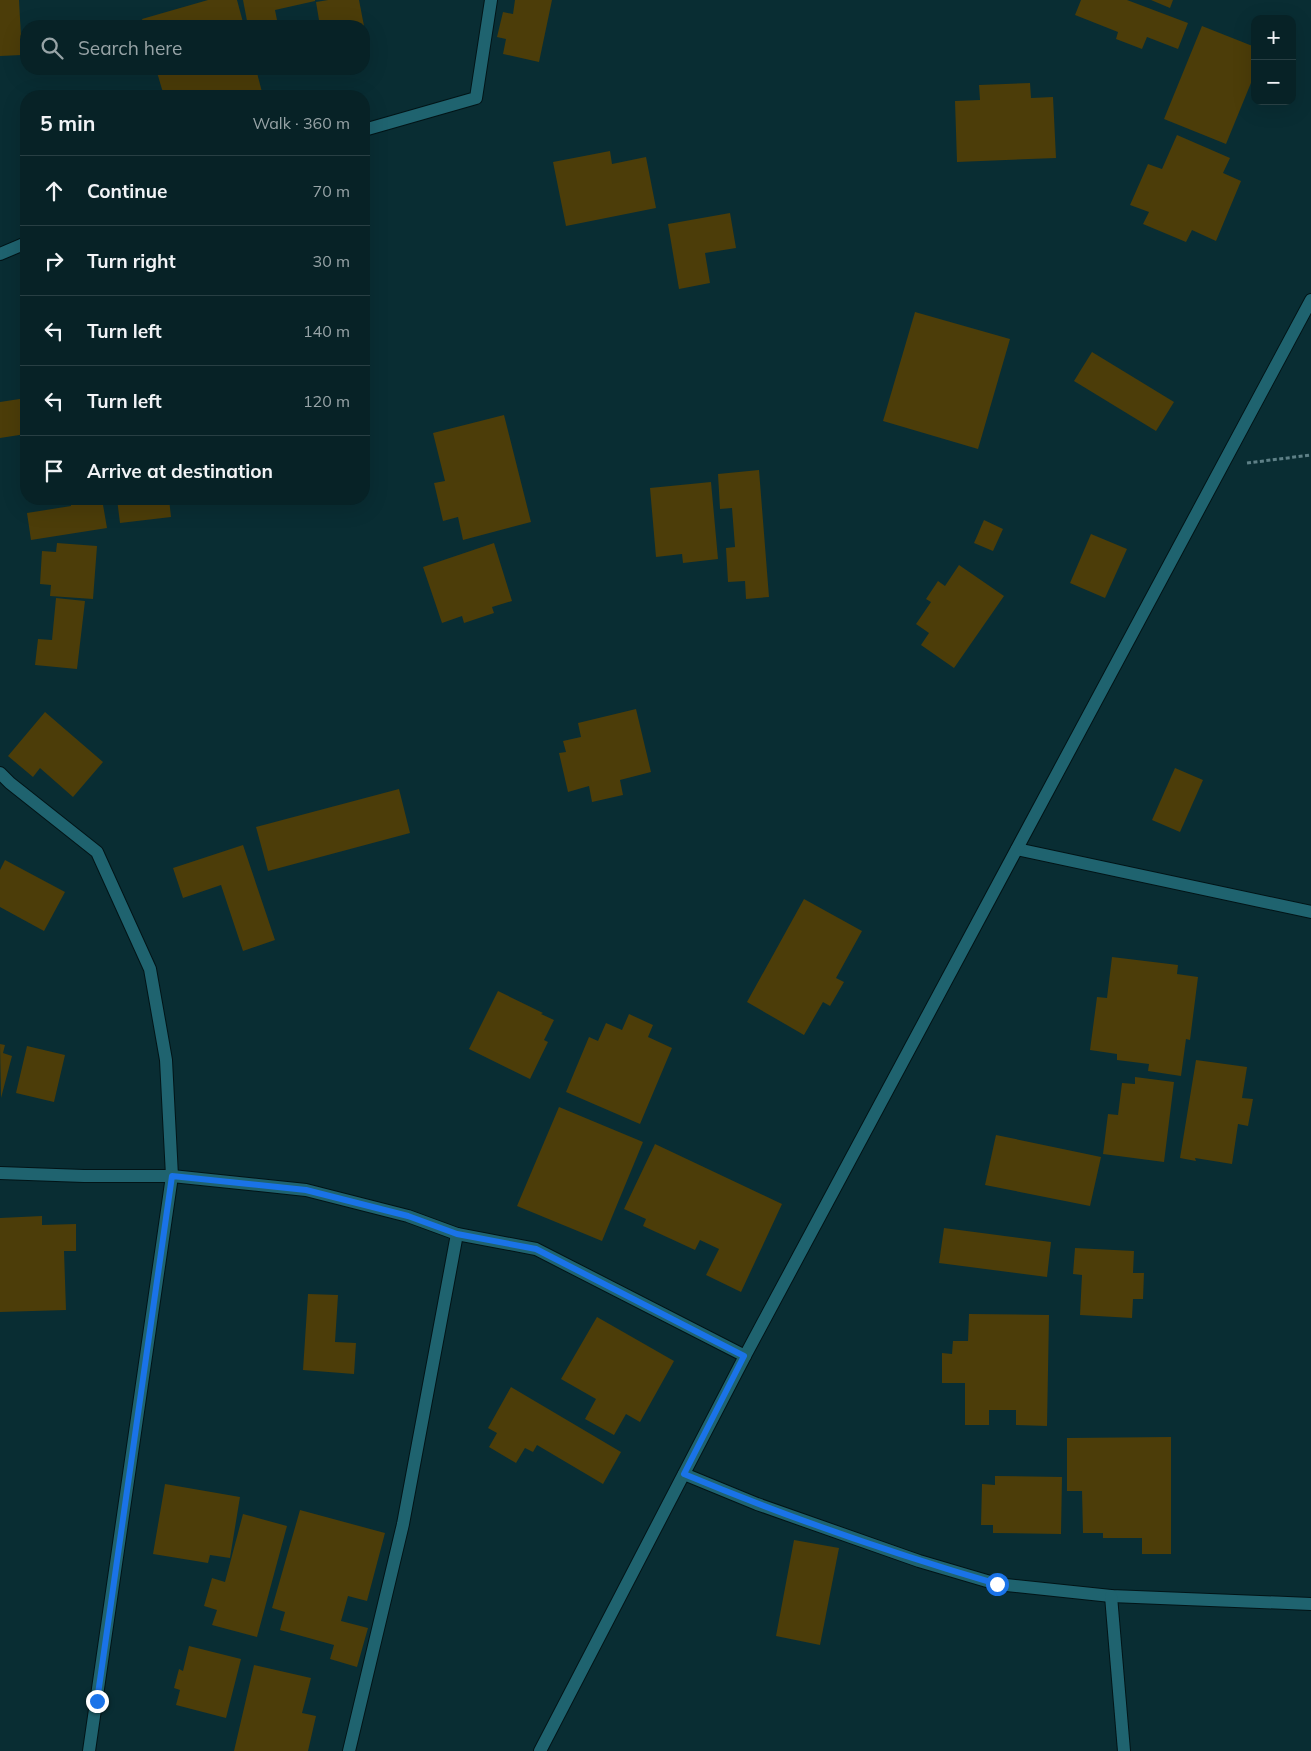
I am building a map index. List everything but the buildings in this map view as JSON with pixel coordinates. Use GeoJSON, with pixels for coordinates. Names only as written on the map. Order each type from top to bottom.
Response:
{"type":"FeatureCollection","features":[{"type":"Feature","properties":{"kind":"street"},"geometry":{"type":"LineString","coordinates":[[370,128],[476,98],[491,0]]}},
{"type":"Feature","properties":{"kind":"street"},"geometry":{"type":"LineString","coordinates":[[0,254],[20,246]]}},
{"type":"Feature","properties":{"kind":"street"},"geometry":{"type":"LineString","coordinates":[[540,1751],[744,1356],[1311,300]]}},
{"type":"Feature","properties":{"kind":"street"},"geometry":{"type":"LineString","coordinates":[[0,773],[97,852],[150,969],[166,1060],[172,1176],[89,1751]]}},
{"type":"Feature","properties":{"kind":"street"},"geometry":{"type":"LineString","coordinates":[[1017,848],[1311,912]]}},
{"type":"Feature","properties":{"kind":"street"},"geometry":{"type":"LineString","coordinates":[[0,1173],[84,1176],[172,1176],[306,1190],[408,1216],[457,1234],[536,1249],[744,1356]]}},
{"type":"Feature","properties":{"kind":"street"},"geometry":{"type":"LineString","coordinates":[[349,1751],[404,1524],[457,1234]]}},
{"type":"Feature","properties":{"kind":"street"},"geometry":{"type":"LineString","coordinates":[[684,1474],[775,1511],[919,1561],[997,1584],[1111,1596],[1311,1604]]}},
{"type":"Feature","properties":{"kind":"street"},"geometry":{"type":"LineString","coordinates":[[1111,1596],[1124,1751]]}},
{"type":"Feature","properties":{"kind":"path"},"geometry":{"type":"LineString","coordinates":[[1223,466],[1311,455]]}},
{"type":"Feature","properties":{"kind":"route"},"geometry":{"type":"LineString","coordinates":[[97,1701],[172,1176],[306,1190],[408,1216],[457,1234],[536,1249],[744,1356],[684,1474],[757,1504],[919,1561],[997,1584]]}}]}
